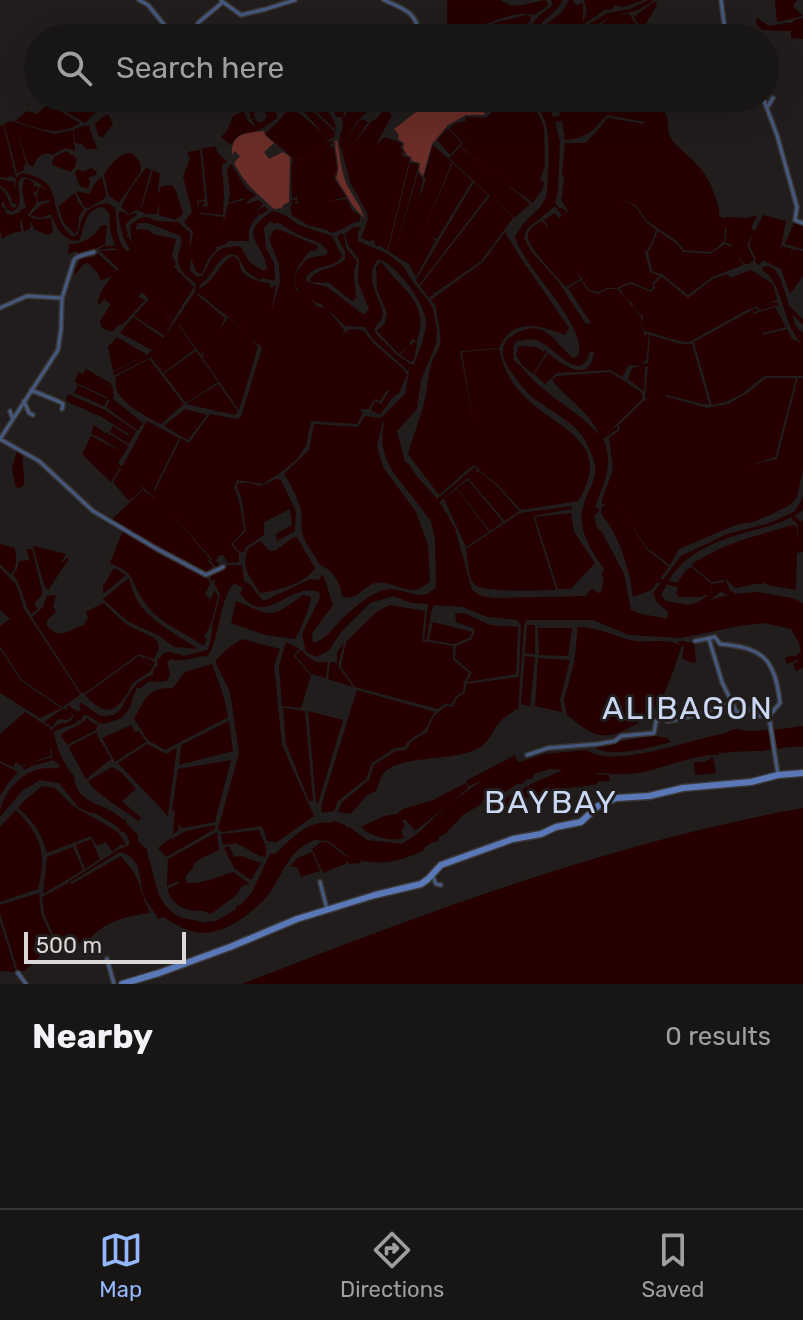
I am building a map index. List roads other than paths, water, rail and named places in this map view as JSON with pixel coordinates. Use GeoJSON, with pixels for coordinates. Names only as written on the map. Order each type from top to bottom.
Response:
{"type":"FeatureCollection","features":[{"type":"Feature","properties":{"kind":"street"},"geometry":{"type":"LineString","coordinates":[[139,0],[148,5],[164,24]]}},
{"type":"Feature","properties":{"kind":"street"},"geometry":{"type":"LineString","coordinates":[[198,24],[222,1],[241,15],[295,0]]}},
{"type":"Feature","properties":{"kind":"street"},"geometry":{"type":"LineString","coordinates":[[384,0],[412,15],[418,24]]}},
{"type":"Feature","properties":{"kind":"street"},"geometry":{"type":"LineString","coordinates":[[721,0],[724,24]]}},
{"type":"Feature","properties":{"kind":"street"},"geometry":{"type":"LineString","coordinates":[[768,112],[797,207],[795,220],[803,223]]}},
{"type":"Feature","properties":{"kind":"street"},"geometry":{"type":"LineString","coordinates":[[94,252],[74,260],[62,298],[58,350],[0,439],[39,461],[93,511],[157,549],[205,575],[221,568]]}},
{"type":"Feature","properties":{"kind":"street"},"geometry":{"type":"LineString","coordinates":[[0,308],[27,296],[62,298]]}},
{"type":"Feature","properties":{"kind":"street"},"geometry":{"type":"LineString","coordinates":[[31,390],[60,402],[62,409]]}},
{"type":"Feature","properties":{"kind":"street"},"geometry":{"type":"LineString","coordinates":[[24,401],[33,415]]}},
{"type":"Feature","properties":{"kind":"street"},"geometry":{"type":"LineString","coordinates":[[10,411],[13,419]]}},
{"type":"Feature","properties":{"kind":"street"},"geometry":{"type":"LineString","coordinates":[[695,641],[715,637],[720,644],[746,648],[766,658],[777,679],[780,703],[769,716],[778,775]]}},
{"type":"Feature","properties":{"kind":"street"},"geometry":{"type":"LineString","coordinates":[[708,638],[722,682],[737,713],[756,708],[758,716],[769,716]]}},
{"type":"Feature","properties":{"kind":"street"},"geometry":{"type":"LineString","coordinates":[[527,755],[548,748],[598,744],[615,741],[621,736],[654,733],[656,721],[660,719],[667,721],[695,716],[732,703]]}},
{"type":"Feature","properties":{"kind":"street"},"geometry":{"type":"LineString","coordinates":[[122,984],[146,981],[297,919],[421,884],[441,865],[513,839],[581,822],[598,806],[616,798],[803,773]]}},
{"type":"Feature","properties":{"kind":"street"},"geometry":{"type":"LineString","coordinates":[[432,874],[436,884],[441,885]]}},
{"type":"Feature","properties":{"kind":"street"},"geometry":{"type":"LineString","coordinates":[[320,882],[327,909]]}},
{"type":"Feature","properties":{"kind":"street"},"geometry":{"type":"LineString","coordinates":[[107,959],[114,984]]}},
{"type":"Feature","properties":{"kind":"street"},"geometry":{"type":"LineString","coordinates":[[18,973],[26,984]]}},
{"type":"Feature","properties":{"kind":"waterway"},"geometry":{"type":"LineString","coordinates":[[0,192],[9,208]]}},
{"type":"Feature","properties":{"kind":"waterway"},"geometry":{"type":"LineString","coordinates":[[115,373],[149,356],[157,348],[197,292],[198,280]]}},
{"type":"Feature","properties":{"kind":"waterway"},"geometry":{"type":"LineString","coordinates":[[787,307],[803,322]]}},
{"type":"Feature","properties":{"kind":"waterway"},"geometry":{"type":"LineString","coordinates":[[109,393],[112,395],[110,399],[141,424]]}},
{"type":"Feature","properties":{"kind":"waterway"},"geometry":{"type":"LineString","coordinates":[[435,503],[450,491]]}},
{"type":"Feature","properties":{"kind":"waterway"},"geometry":{"type":"LineString","coordinates":[[794,518],[803,527]]}},
{"type":"Feature","properties":{"kind":"waterway"},"geometry":{"type":"LineString","coordinates":[[656,580],[678,585]]}},
{"type":"Feature","properties":{"kind":"waterway"},"geometry":{"type":"LineString","coordinates":[[698,606],[721,588],[736,597]]}},
{"type":"Feature","properties":{"kind":"district","name":"ALIBAGON"},"geometry":{"type":"Point","coordinates":[688,708]}},
{"type":"Feature","properties":{"kind":"district","name":"BAYBAY"},"geometry":{"type":"Point","coordinates":[551,802]}}]}
